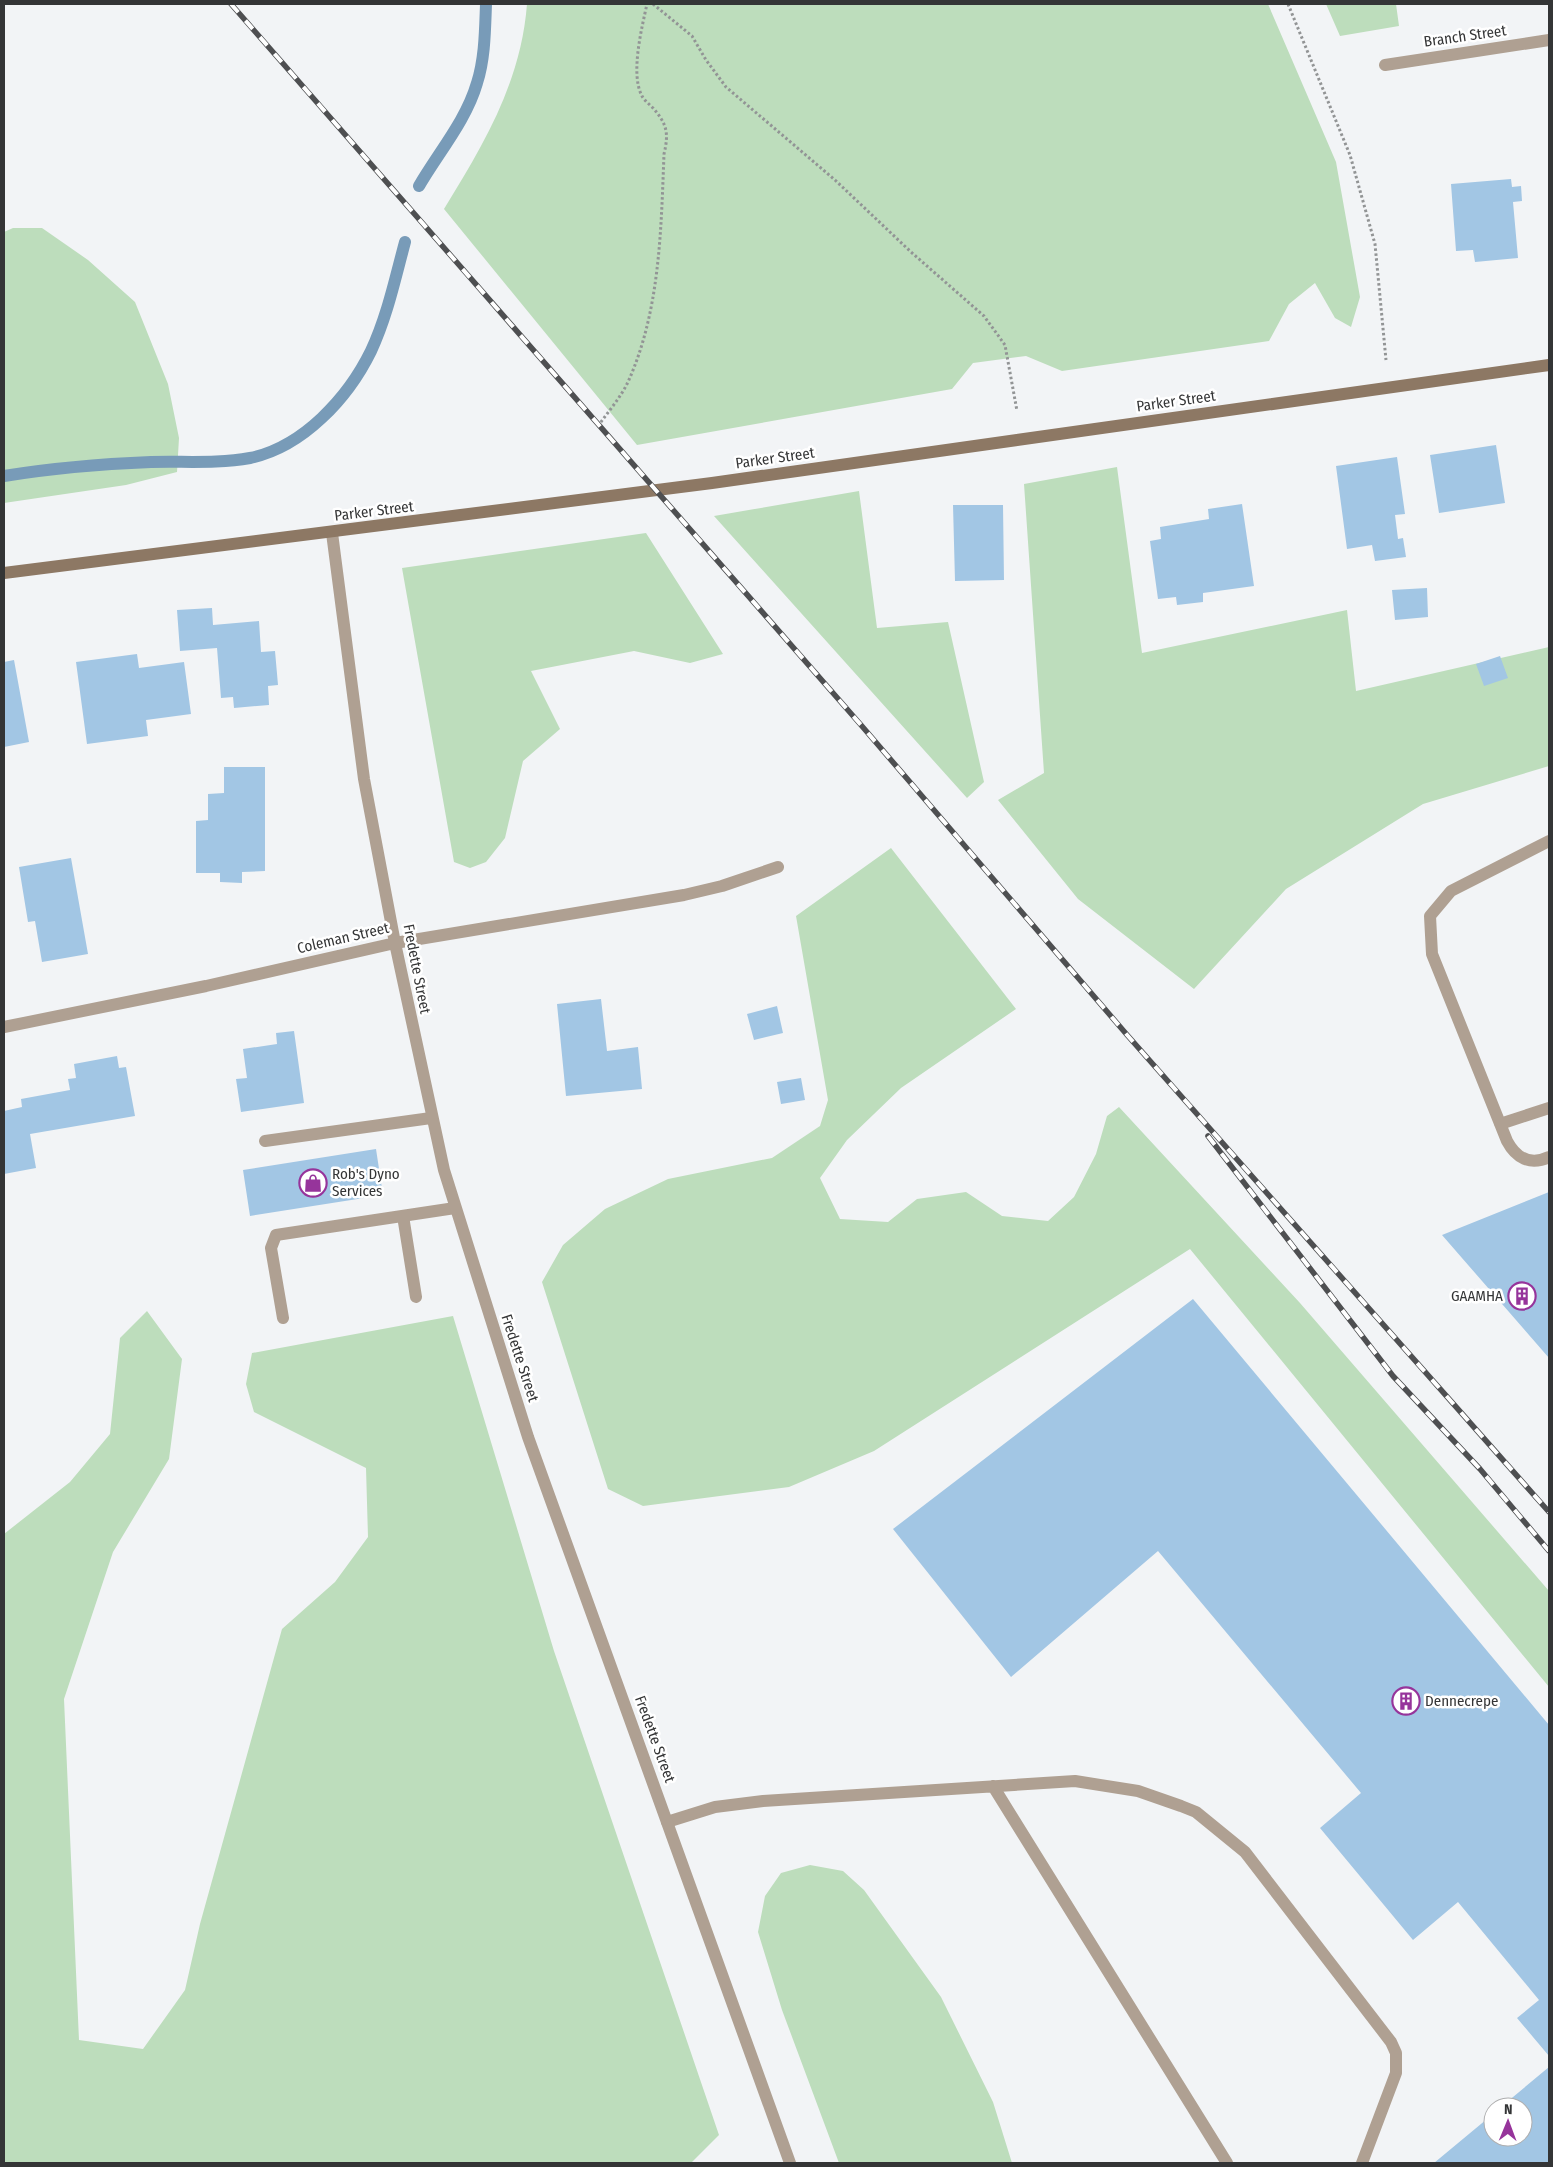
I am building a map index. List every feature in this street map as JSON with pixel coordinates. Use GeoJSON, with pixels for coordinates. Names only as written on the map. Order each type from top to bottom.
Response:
{"type":"FeatureCollection","features":[{"type":"Feature","properties":{"kind":"main road","name":"Parker Street"},"geometry":{"type":"LineString","coordinates":[[4,573],[332,533],[703,484],[1549,365]]}},
{"type":"Feature","properties":{"kind":"street","name":"Branch Street"},"geometry":{"type":"LineString","coordinates":[[1385,64],[1549,40]]}},
{"type":"Feature","properties":{"kind":"street","name":"Fredette Street"},"geometry":{"type":"LineString","coordinates":[[332,533],[364,779],[431,1118],[455,1208],[528,1437],[790,2163]]}},
{"type":"Feature","properties":{"kind":"street"},"geometry":{"type":"LineString","coordinates":[[1549,840],[1450,892],[1430,916],[1432,954],[1500,1124],[1514,1153],[1529,1160],[1549,1157]]}},
{"type":"Feature","properties":{"kind":"street","name":"Coleman Street"},"geometry":{"type":"LineString","coordinates":[[4,1027],[206,986],[395,943],[684,895],[722,886],[778,867]]}},
{"type":"Feature","properties":{"kind":"street"},"geometry":{"type":"LineString","coordinates":[[1500,1124],[1549,1108]]}},
{"type":"Feature","properties":{"kind":"street"},"geometry":{"type":"LineString","coordinates":[[265,1141],[431,1118]]}},
{"type":"Feature","properties":{"kind":"street"},"geometry":{"type":"LineString","coordinates":[[283,1318],[271,1248],[276,1236],[455,1208]]}},
{"type":"Feature","properties":{"kind":"street"},"geometry":{"type":"LineString","coordinates":[[403,1216],[416,1297]]}},
{"type":"Feature","properties":{"kind":"street"},"geometry":{"type":"LineString","coordinates":[[667,1822],[715,1807],[763,1801],[1075,1781],[1138,1791],[1196,1812],[1244,1852],[1391,2042],[1396,2053],[1396,2072],[1362,2163]]}},
{"type":"Feature","properties":{"kind":"street"},"geometry":{"type":"LineString","coordinates":[[993,1786],[1227,2163]]}},
{"type":"Feature","properties":{"kind":"path"},"geometry":{"type":"LineString","coordinates":[[598,426],[627,384],[648,328],[658,263],[664,154],[668,138],[663,121],[642,96],[638,79],[638,53],[647,4]]}},
{"type":"Feature","properties":{"kind":"path"},"geometry":{"type":"LineString","coordinates":[[653,4],[692,36],[706,60],[726,87],[829,174],[984,316],[1005,345],[1022,439]]}},
{"type":"Feature","properties":{"kind":"path"},"geometry":{"type":"LineString","coordinates":[[1288,4],[1350,155],[1375,244],[1389,388]]}},
{"type":"Feature","properties":{"kind":"green space"},"geometry":{"type":"Polygon","coordinates":[[[527,4],[1268,4],[1336,162],[1360,297],[1351,327],[1335,318],[1315,283],[1289,304],[1269,341],[1062,371],[1026,356],[973,363],[952,389],[637,445],[444,209],[473,161],[509,86],[523,33],[527,4]]]}},
{"type":"Feature","properties":{"kind":"green space"},"geometry":{"type":"Polygon","coordinates":[[[1326,4],[1396,4],[1399,26],[1340,36],[1326,4]]]}},
{"type":"Feature","properties":{"kind":"green space"},"geometry":{"type":"Polygon","coordinates":[[[13,228],[42,228],[88,260],[135,302],[168,384],[179,438],[177,472],[126,485],[4,503],[4,232],[13,228]]]}},
{"type":"Feature","properties":{"kind":"green space"},"geometry":{"type":"Polygon","coordinates":[[[1117,467],[1142,653],[1347,610],[1356,691],[1549,647],[1549,766],[1423,804],[1286,889],[1194,989],[1078,899],[998,800],[1044,773],[1024,484],[1117,467]]]}},
{"type":"Feature","properties":{"kind":"green space"},"geometry":{"type":"Polygon","coordinates":[[[859,491],[877,628],[948,622],[984,782],[967,798],[714,516],[859,491]]]}},
{"type":"Feature","properties":{"kind":"green space"},"geometry":{"type":"Polygon","coordinates":[[[646,533],[723,654],[690,663],[634,651],[531,671],[560,729],[523,761],[505,838],[486,862],[470,868],[454,862],[402,568],[646,533]]]}},
{"type":"Feature","properties":{"kind":"green space"},"geometry":{"type":"Polygon","coordinates":[[[891,848],[1016,1009],[901,1088],[847,1140],[820,1178],[840,1219],[888,1222],[917,1199],[966,1192],[1002,1216],[1048,1221],[1074,1197],[1096,1154],[1107,1116],[1119,1107],[1300,1303],[1549,1591],[1549,1687],[1190,1249],[874,1451],[789,1487],[643,1506],[608,1489],[542,1282],[563,1245],[605,1209],[668,1179],[772,1158],[820,1126],[828,1100],[796,916],[891,848]]]}},
{"type":"Feature","properties":{"kind":"green space"},"geometry":{"type":"Polygon","coordinates":[[[147,1311],[182,1359],[169,1459],[113,1552],[64,1699],[79,2040],[143,2049],[185,1990],[200,1924],[282,1629],[335,1582],[368,1537],[366,1468],[254,1412],[246,1384],[252,1353],[453,1316],[554,1651],[719,2135],[691,2163],[4,2163],[4,1534],[70,1482],[110,1434],[120,1338],[147,1311]]]}},
{"type":"Feature","properties":{"kind":"green space"},"geometry":{"type":"Polygon","coordinates":[[[810,1865],[843,1871],[864,1890],[941,1997],[993,2102],[1012,2163],[839,2163],[782,2010],[758,1932],[765,1896],[781,1873],[810,1865]]]}},
{"type":"Feature","properties":{"kind":"building"},"geometry":{"type":"Polygon","coordinates":[[[1511,179],[1512,187],[1521,186],[1522,201],[1513,202],[1518,258],[1475,262],[1473,250],[1456,251],[1451,184],[1511,179]]]}},
{"type":"Feature","properties":{"kind":"building"},"geometry":{"type":"Polygon","coordinates":[[[1496,445],[1505,503],[1439,513],[1430,455],[1496,445]]]}},
{"type":"Feature","properties":{"kind":"building"},"geometry":{"type":"Polygon","coordinates":[[[1397,457],[1405,514],[1395,515],[1398,539],[1403,538],[1406,557],[1375,561],[1372,545],[1347,549],[1336,466],[1397,457]]]}},
{"type":"Feature","properties":{"kind":"building"},"geometry":{"type":"Polygon","coordinates":[[[1242,504],[1254,586],[1203,593],[1203,602],[1177,605],[1176,597],[1158,599],[1150,541],[1161,539],[1160,527],[1209,519],[1208,509],[1242,504]]]}},
{"type":"Feature","properties":{"kind":"building"},"geometry":{"type":"Polygon","coordinates":[[[953,505],[1003,505],[1004,580],[955,581],[953,505]]]}},
{"type":"Feature","properties":{"kind":"building"},"geometry":{"type":"Polygon","coordinates":[[[1427,588],[1428,617],[1395,620],[1392,590],[1427,588]]]}},
{"type":"Feature","properties":{"kind":"building"},"geometry":{"type":"Polygon","coordinates":[[[212,608],[213,625],[259,621],[261,652],[275,651],[278,685],[268,686],[269,705],[234,708],[233,697],[221,698],[217,648],[180,651],[177,610],[212,608]]]}},
{"type":"Feature","properties":{"kind":"building"},"geometry":{"type":"Polygon","coordinates":[[[137,654],[139,668],[184,662],[191,714],[146,720],[148,736],[87,744],[76,662],[137,654]]]}},
{"type":"Feature","properties":{"kind":"building"},"geometry":{"type":"Polygon","coordinates":[[[1500,656],[1508,678],[1484,686],[1476,664],[1500,656]]]}},
{"type":"Feature","properties":{"kind":"building"},"geometry":{"type":"Polygon","coordinates":[[[14,660],[29,742],[4,747],[4,662],[14,660]]]}},
{"type":"Feature","properties":{"kind":"building"},"geometry":{"type":"Polygon","coordinates":[[[224,767],[265,767],[265,871],[242,872],[242,883],[220,882],[220,873],[196,873],[196,821],[208,820],[208,794],[224,793],[224,767]]]}},
{"type":"Feature","properties":{"kind":"building"},"geometry":{"type":"Polygon","coordinates":[[[71,858],[88,954],[42,962],[35,921],[28,922],[19,867],[71,858]]]}},
{"type":"Feature","properties":{"kind":"building"},"geometry":{"type":"Polygon","coordinates":[[[601,999],[607,1051],[638,1047],[642,1089],[566,1096],[557,1004],[601,999]]]}},
{"type":"Feature","properties":{"kind":"building"},"geometry":{"type":"Polygon","coordinates":[[[777,1006],[783,1033],[754,1040],[747,1014],[777,1006]]]}},
{"type":"Feature","properties":{"kind":"building"},"geometry":{"type":"Polygon","coordinates":[[[294,1031],[304,1103],[241,1112],[236,1079],[247,1078],[243,1049],[277,1044],[276,1033],[294,1031]]]}},
{"type":"Feature","properties":{"kind":"building"},"geometry":{"type":"Polygon","coordinates":[[[117,1056],[119,1068],[126,1067],[135,1116],[30,1134],[36,1168],[4,1174],[4,1111],[22,1107],[21,1099],[70,1090],[68,1079],[76,1078],[74,1064],[117,1056]]]}},
{"type":"Feature","properties":{"kind":"building"},"geometry":{"type":"Polygon","coordinates":[[[801,1078],[805,1100],[781,1104],[777,1082],[801,1078]]]}},
{"type":"Feature","properties":{"kind":"building","name":"Rob's Dyno Services"},"geometry":{"type":"Polygon","coordinates":[[[376,1149],[383,1195],[250,1216],[243,1170],[376,1149]]]}},
{"type":"Feature","properties":{"kind":"building","name":"GAAMHA"},"geometry":{"type":"Polygon","coordinates":[[[1549,1192],[1549,1358],[1442,1235],[1549,1192]]]}},
{"type":"Feature","properties":{"kind":"building","name":"Dennecrepe"},"geometry":{"type":"Polygon","coordinates":[[[1193,1299],[1549,1725],[1549,2056],[1517,2018],[1539,2000],[1458,1902],[1413,1940],[1320,1828],[1361,1793],[1158,1551],[1011,1677],[893,1529],[1193,1299]]]}},
{"type":"Feature","properties":{"kind":"building"},"geometry":{"type":"Polygon","coordinates":[[[1549,2067],[1549,2163],[1434,2163],[1483,2122],[1483,2147],[1533,2147],[1533,2097],[1513,2097],[1549,2067]]]}},
{"type":"Feature","properties":{"kind":"waterway"},"geometry":{"type":"LineString","coordinates":[[419,186],[459,124],[472,97],[482,64],[486,4]]}},
{"type":"Feature","properties":{"kind":"waterway"},"geometry":{"type":"LineString","coordinates":[[4,476],[114,464],[238,460],[269,452],[288,443],[306,432],[337,403],[361,369],[382,325],[405,242]]}},
{"type":"Feature","properties":{"kind":"railway"},"geometry":{"type":"LineString","coordinates":[[231,4],[861,725],[1128,1036],[1549,1512]]}},
{"type":"Feature","properties":{"kind":"railway"},"geometry":{"type":"LineString","coordinates":[[1208,1136],[1393,1376],[1480,1469],[1549,1551]]}},
{"type":"Feature","properties":{"kind":"place","name":"Rob's Dyno Services"},"geometry":{"type":"Point","coordinates":[313,1183]}},
{"type":"Feature","properties":{"kind":"place","name":"GAAMHA"},"geometry":{"type":"Point","coordinates":[1522,1296]}},
{"type":"Feature","properties":{"kind":"place","name":"Dennecrepe"},"geometry":{"type":"Point","coordinates":[1406,1701]}}]}
